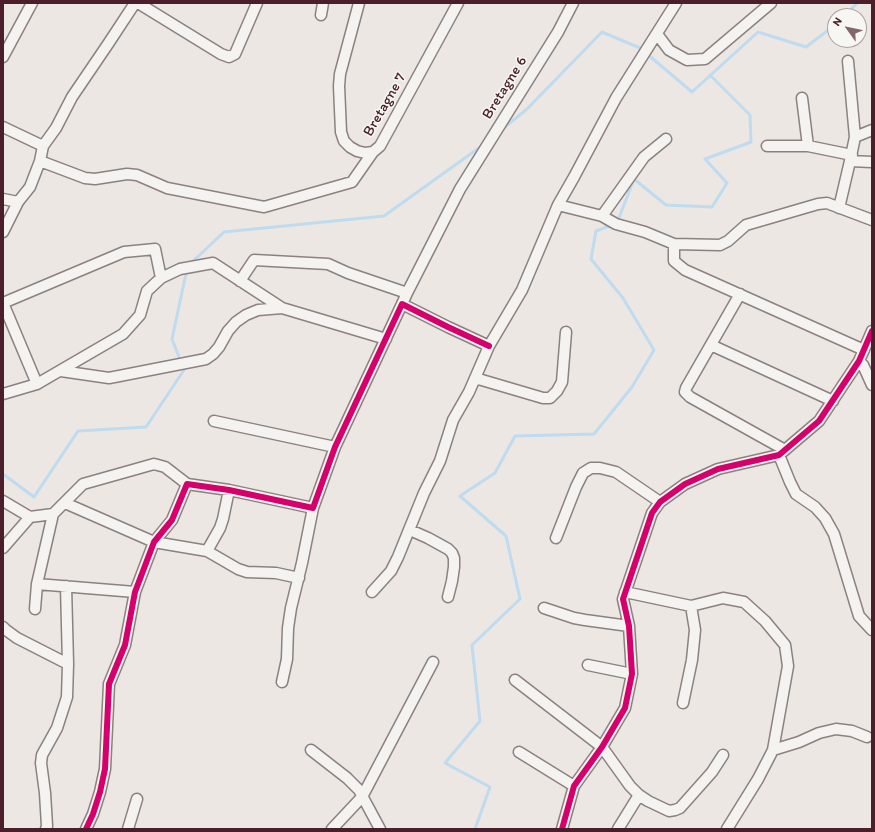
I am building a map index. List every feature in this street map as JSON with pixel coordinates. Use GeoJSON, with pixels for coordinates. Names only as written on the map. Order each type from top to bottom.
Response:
{"type":"FeatureCollection","features":[{"type":"Feature","properties":{"kind":"street"},"geometry":{"type":"LineString","coordinates":[[3,57],[32,3]]}},
{"type":"Feature","properties":{"kind":"street"},"geometry":{"type":"LineString","coordinates":[[3,232],[18,202],[30,187],[44,146],[56,128],[72,97],[133,4],[221,54],[229,57],[235,54],[257,3]]}},
{"type":"Feature","properties":{"kind":"street"},"geometry":{"type":"LineString","coordinates":[[321,15],[323,3]]}},
{"type":"Feature","properties":{"kind":"street","name":"Bretagne 7"},"geometry":{"type":"LineString","coordinates":[[359,3],[340,74],[339,86],[341,132],[344,141],[350,147],[365,153],[372,152],[380,146],[458,3]]}},
{"type":"Feature","properties":{"kind":"street","name":"Bretagne 6"},"geometry":{"type":"LineString","coordinates":[[282,682],[287,659],[291,608],[299,578],[313,508],[335,447],[407,293],[460,189],[558,32],[573,3]]}},
{"type":"Feature","properties":{"kind":"street"},"geometry":{"type":"LineString","coordinates":[[372,592],[391,571],[410,530],[424,493],[440,461],[453,420],[469,392],[489,346],[522,290],[558,205],[616,98],[676,3]]}},
{"type":"Feature","properties":{"kind":"street"},"geometry":{"type":"LineString","coordinates":[[657,34],[669,50],[687,60],[705,59],[771,3]]}},
{"type":"Feature","properties":{"kind":"street"},"geometry":{"type":"LineString","coordinates":[[839,208],[855,138],[848,61]]}},
{"type":"Feature","properties":{"kind":"street"},"geometry":{"type":"LineString","coordinates":[[802,98],[808,146]]}},
{"type":"Feature","properties":{"kind":"street"},"geometry":{"type":"LineString","coordinates":[[3,127],[44,146]]}},
{"type":"Feature","properties":{"kind":"street"},"geometry":{"type":"LineString","coordinates":[[855,138],[872,130]]}},
{"type":"Feature","properties":{"kind":"street"},"geometry":{"type":"LineString","coordinates":[[602,216],[644,157],[666,139]]}},
{"type":"Feature","properties":{"kind":"street"},"geometry":{"type":"LineString","coordinates":[[767,146],[808,146],[851,158],[872,162]]}},
{"type":"Feature","properties":{"kind":"street"},"geometry":{"type":"LineString","coordinates":[[40,161],[85,178],[95,179],[127,174],[137,176],[166,188],[264,207],[352,182],[372,152]]}},
{"type":"Feature","properties":{"kind":"street"},"geometry":{"type":"LineString","coordinates":[[3,199],[18,202]]}},
{"type":"Feature","properties":{"kind":"street"},"geometry":{"type":"LineString","coordinates":[[558,205],[602,216],[616,224],[645,232],[674,244],[720,244],[728,241],[746,225],[818,204],[827,203],[872,220]]}},
{"type":"Feature","properties":{"kind":"street"},"geometry":{"type":"LineString","coordinates":[[674,244],[674,261],[685,270],[864,350]]}},
{"type":"Feature","properties":{"kind":"street"},"geometry":{"type":"LineString","coordinates":[[37,384],[3,303],[124,252],[155,250],[161,278]]}},
{"type":"Feature","properties":{"kind":"street"},"geometry":{"type":"LineString","coordinates":[[240,280],[254,260],[328,264],[348,273],[407,293]]}},
{"type":"Feature","properties":{"kind":"street"},"geometry":{"type":"LineString","coordinates":[[3,394],[37,384],[123,334],[140,316],[147,291],[161,278],[180,269],[213,263],[282,308],[386,339]]}},
{"type":"Feature","properties":{"kind":"street"},"geometry":{"type":"LineString","coordinates":[[740,294],[685,392],[690,397],[782,452],[790,482],[796,494],[815,507],[825,518],[834,534],[859,616],[872,630]]}},
{"type":"Feature","properties":{"kind":"street"},"geometry":{"type":"LineString","coordinates":[[402,304],[489,346]]}},
{"type":"Feature","properties":{"kind":"street"},"geometry":{"type":"LineString","coordinates":[[61,371],[109,378],[206,359],[219,347],[228,331],[236,322],[246,315],[258,310],[282,308]]}},
{"type":"Feature","properties":{"kind":"street"},"geometry":{"type":"LineString","coordinates":[[562,829],[574,786],[602,747],[625,708],[632,674],[630,626],[623,599],[652,513],[660,502],[685,484],[718,469],[782,452],[819,421],[860,361],[872,331]]}},
{"type":"Feature","properties":{"kind":"street"},"geometry":{"type":"LineString","coordinates":[[475,378],[543,398],[550,398],[557,391],[562,382],[566,332]]}},
{"type":"Feature","properties":{"kind":"street"},"geometry":{"type":"LineString","coordinates":[[711,345],[832,402]]}},
{"type":"Feature","properties":{"kind":"street"},"geometry":{"type":"LineString","coordinates":[[860,361],[872,385]]}},
{"type":"Feature","properties":{"kind":"street"},"geometry":{"type":"LineString","coordinates":[[214,421],[335,447]]}},
{"type":"Feature","properties":{"kind":"street"},"geometry":{"type":"LineString","coordinates":[[3,548],[30,518],[53,514],[83,484],[154,464],[165,467],[188,484],[229,490],[313,508]]}},
{"type":"Feature","properties":{"kind":"street"},"geometry":{"type":"LineString","coordinates":[[556,538],[583,473],[591,468],[600,468],[616,472],[660,502]]}},
{"type":"Feature","properties":{"kind":"street"},"geometry":{"type":"LineString","coordinates":[[86,829],[100,792],[105,768],[109,684],[125,645],[135,592],[154,542],[172,520],[188,484]]}},
{"type":"Feature","properties":{"kind":"street"},"geometry":{"type":"LineString","coordinates":[[207,551],[220,528],[229,490]]}},
{"type":"Feature","properties":{"kind":"street"},"geometry":{"type":"LineString","coordinates":[[3,501],[30,518]]}},
{"type":"Feature","properties":{"kind":"street"},"geometry":{"type":"LineString","coordinates":[[65,503],[154,542],[207,551],[238,569],[247,572],[276,573],[299,578]]}},
{"type":"Feature","properties":{"kind":"street"},"geometry":{"type":"LineString","coordinates":[[35,609],[37,584],[53,514]]}},
{"type":"Feature","properties":{"kind":"street"},"geometry":{"type":"LineString","coordinates":[[410,530],[428,538],[452,553],[454,558],[454,567],[448,597]]}},
{"type":"Feature","properties":{"kind":"street"},"geometry":{"type":"LineString","coordinates":[[37,584],[135,592]]}},
{"type":"Feature","properties":{"kind":"street"},"geometry":{"type":"LineString","coordinates":[[48,828],[41,763],[42,756],[57,728],[67,698],[68,664],[66,586]]}},
{"type":"Feature","properties":{"kind":"street"},"geometry":{"type":"LineString","coordinates":[[625,592],[691,606],[723,598],[744,602],[765,621],[785,646],[788,666],[773,750],[758,779],[727,829]]}},
{"type":"Feature","properties":{"kind":"street"},"geometry":{"type":"LineString","coordinates":[[683,703],[692,660],[695,630],[691,606]]}},
{"type":"Feature","properties":{"kind":"street"},"geometry":{"type":"LineString","coordinates":[[544,608],[585,620],[630,626]]}},
{"type":"Feature","properties":{"kind":"street"},"geometry":{"type":"LineString","coordinates":[[3,627],[17,638],[68,664]]}},
{"type":"Feature","properties":{"kind":"street"},"geometry":{"type":"LineString","coordinates":[[332,829],[362,797],[433,662]]}},
{"type":"Feature","properties":{"kind":"street"},"geometry":{"type":"LineString","coordinates":[[588,665],[632,674]]}},
{"type":"Feature","properties":{"kind":"street"},"geometry":{"type":"LineString","coordinates":[[515,680],[602,747],[630,786],[639,795],[669,811],[680,808],[712,772],[723,755]]}},
{"type":"Feature","properties":{"kind":"street"},"geometry":{"type":"LineString","coordinates":[[773,750],[799,742],[819,733],[836,729],[852,731],[867,737]]}},
{"type":"Feature","properties":{"kind":"street"},"geometry":{"type":"LineString","coordinates":[[311,750],[347,778],[359,790],[380,829]]}},
{"type":"Feature","properties":{"kind":"street"},"geometry":{"type":"LineString","coordinates":[[519,752],[574,786]]}},
{"type":"Feature","properties":{"kind":"street"},"geometry":{"type":"LineString","coordinates":[[618,829],[639,795]]}},
{"type":"Feature","properties":{"kind":"street"},"geometry":{"type":"LineString","coordinates":[[128,829],[137,799]]}},
{"type":"Feature","properties":{"kind":"waterway"},"geometry":{"type":"LineString","coordinates":[[852,8],[857,3]]}},
{"type":"Feature","properties":{"kind":"waterway"},"geometry":{"type":"LineString","coordinates":[[501,130],[526,110],[602,32],[640,48],[692,92],[758,32],[806,47],[827,31]]}},
{"type":"Feature","properties":{"kind":"waterway"},"geometry":{"type":"LineString","coordinates":[[617,223],[634,179],[666,205],[712,207],[727,183],[705,159],[751,142],[750,115],[710,75]]}},
{"type":"Feature","properties":{"kind":"waterway"},"geometry":{"type":"LineString","coordinates":[[189,265],[224,232],[384,216],[483,145]]}},
{"type":"Feature","properties":{"kind":"waterway"},"geometry":{"type":"LineString","coordinates":[[475,829],[490,787],[445,763],[480,721],[472,645],[520,599],[506,536],[460,496],[495,473],[515,436],[594,434],[632,387],[654,350],[623,298],[591,259],[596,231],[612,225]]}},
{"type":"Feature","properties":{"kind":"waterway"},"geometry":{"type":"LineString","coordinates":[[3,474],[34,497],[78,431],[146,427],[184,370],[172,339],[187,269]]}},
{"type":"Feature","properties":{"kind":"cycle path"},"geometry":{"type":"LineString","coordinates":[[86,829],[93,814],[100,792],[105,769],[109,684],[125,645],[135,592],[154,542],[172,520],[187,484],[229,490],[313,508],[335,447],[402,304],[489,346]]}},
{"type":"Feature","properties":{"kind":"cycle path"},"geometry":{"type":"LineString","coordinates":[[562,829],[574,786],[602,747],[625,708],[632,674],[629,626],[623,599],[652,513],[660,502],[685,484],[718,469],[779,455],[819,421],[859,361],[872,331]]}}]}
